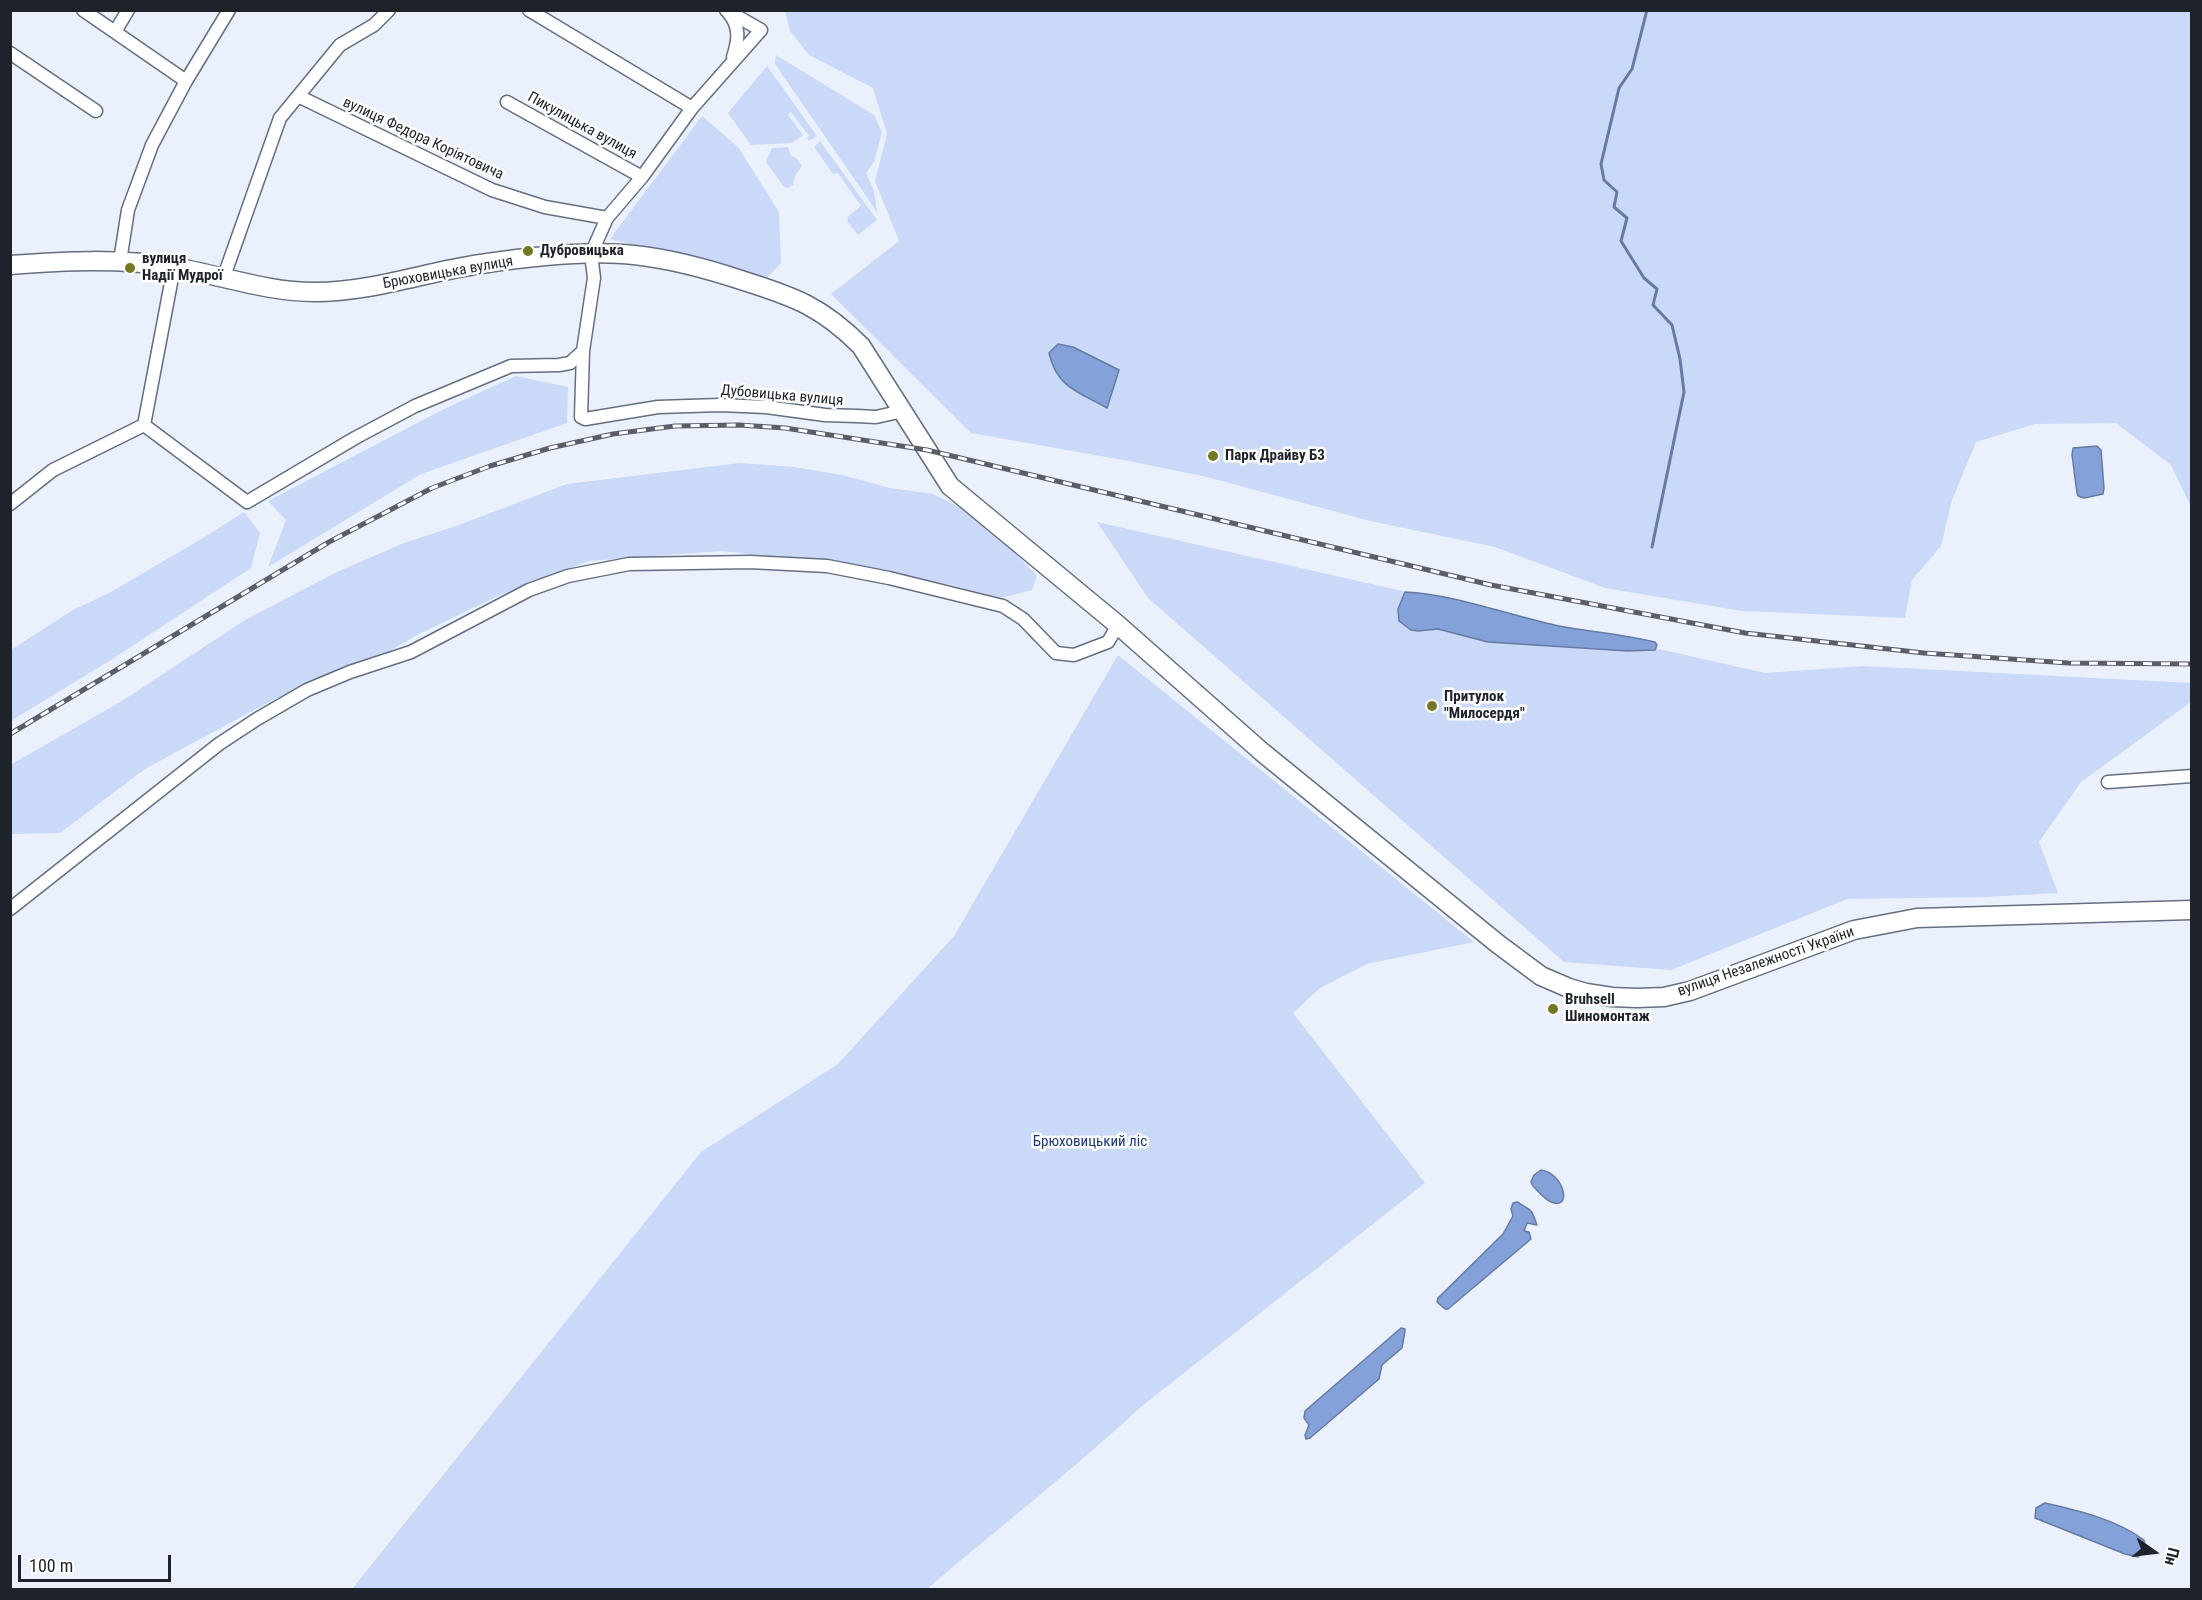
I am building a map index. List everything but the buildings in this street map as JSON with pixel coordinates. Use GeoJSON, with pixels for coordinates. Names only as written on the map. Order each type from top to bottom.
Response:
{"type":"FeatureCollection","features":[{"type":"Feature","properties":{"kind":"main road","name":"Брюховицька вулиця"},"geometry":{"type":"LineString","coordinates":[[10,266],[68,261],[120,261],[174,267],[274,290],[317,292],[377,285],[480,264],[591,254],[633,255],[684,263],[768,288],[812,306],[842,327],[861,346],[950,486],[1118,625]]}},
{"type":"Feature","properties":{"kind":"main road","name":"вулиця Незалежності України"},"geometry":{"type":"LineString","coordinates":[[1118,625],[1262,752],[1498,944],[1541,976],[1569,988],[1612,997],[1655,998],[1690,991],[1854,930],[1917,918],[2192,910]]}},
{"type":"Feature","properties":{"kind":"street"},"geometry":{"type":"LineString","coordinates":[[83,10],[186,81]]}},
{"type":"Feature","properties":{"kind":"street"},"geometry":{"type":"LineString","coordinates":[[115,32],[128,10]]}},
{"type":"Feature","properties":{"kind":"street"},"geometry":{"type":"LineString","coordinates":[[120,261],[128,210],[157,133],[229,10]]}},
{"type":"Feature","properties":{"kind":"street"},"geometry":{"type":"LineString","coordinates":[[223,279],[280,118],[340,45],[374,25],[389,10]]}},
{"type":"Feature","properties":{"kind":"street"},"geometry":{"type":"LineString","coordinates":[[529,10],[692,108]]}},
{"type":"Feature","properties":{"kind":"street"},"geometry":{"type":"LineString","coordinates":[[726,11],[735,21],[738,34],[738,44],[731,62]]}},
{"type":"Feature","properties":{"kind":"street"},"geometry":{"type":"LineString","coordinates":[[591,254],[608,218],[642,177],[692,108],[760,30],[726,11]]}},
{"type":"Feature","properties":{"kind":"street"},"geometry":{"type":"LineString","coordinates":[[10,53],[96,111]]}},
{"type":"Feature","properties":{"kind":"street","name":"вулиця Федора Коріятовича"},"geometry":{"type":"LineString","coordinates":[[298,96],[492,190],[545,207],[608,218]]}},
{"type":"Feature","properties":{"kind":"street","name":"Пикулицька вулиця"},"geometry":{"type":"LineString","coordinates":[[507,102],[642,177]]}},
{"type":"Feature","properties":{"kind":"street","name":"Дубовицька вулиця"},"geometry":{"type":"LineString","coordinates":[[591,254],[594,278],[583,351],[581,417],[585,419],[658,407],[720,405],[766,407],[825,415],[876,417],[903,411]]}},
{"type":"Feature","properties":{"kind":"street"},"geometry":{"type":"LineString","coordinates":[[144,425],[174,267]]}},
{"type":"Feature","properties":{"kind":"street"},"geometry":{"type":"LineString","coordinates":[[144,425],[247,502],[370,429],[415,406],[512,366],[570,363],[583,351]]}},
{"type":"Feature","properties":{"kind":"street"},"geometry":{"type":"LineString","coordinates":[[10,504],[53,470],[144,425]]}},
{"type":"Feature","properties":{"kind":"street"},"geometry":{"type":"LineString","coordinates":[[10,909],[219,744],[257,719],[307,690],[350,672],[411,652],[529,590],[568,576],[629,564],[750,562],[828,566],[889,578],[1003,606],[1023,620],[1056,653],[1074,655],[1108,642],[1118,625]]}},
{"type":"Feature","properties":{"kind":"street"},"geometry":{"type":"LineString","coordinates":[[2108,782],[2192,776]]}},
{"type":"Feature","properties":{"kind":"green space"},"geometry":{"type":"Polygon","coordinates":[[[785,11],[2191,11],[2191,507],[2171,465],[2116,423],[2035,424],[1976,442],[1952,500],[1941,546],[1912,580],[1905,618],[1742,611],[1605,588],[1495,547],[1370,521],[1207,477],[971,433],[831,294],[899,241],[875,181],[887,134],[873,88],[809,55],[790,31],[785,11]]]}},
{"type":"Feature","properties":{"kind":"green space"},"geometry":{"type":"Polygon","coordinates":[[[776,55],[874,115],[882,132],[874,162],[866,173],[874,191],[877,212],[775,64],[776,55]]]}},
{"type":"Feature","properties":{"kind":"green space"},"geometry":{"type":"Polygon","coordinates":[[[767,66],[817,136],[809,141],[807,138],[809,136],[791,112],[788,115],[803,135],[792,143],[751,145],[728,113],[767,66]]]}},
{"type":"Feature","properties":{"kind":"green space"},"geometry":{"type":"Polygon","coordinates":[[[702,116],[738,147],[779,212],[781,263],[767,278],[610,239],[702,116]]]}},
{"type":"Feature","properties":{"kind":"green space"},"geometry":{"type":"Polygon","coordinates":[[[820,141],[877,220],[858,235],[847,221],[848,216],[861,206],[838,173],[833,174],[814,147],[820,141]]]}},
{"type":"Feature","properties":{"kind":"green space"},"geometry":{"type":"Polygon","coordinates":[[[788,147],[791,156],[796,158],[802,166],[795,176],[793,185],[788,188],[784,187],[766,162],[772,148],[788,147]]]}},
{"type":"Feature","properties":{"kind":"green space"},"geometry":{"type":"Polygon","coordinates":[[[516,376],[568,387],[567,423],[421,474],[268,567],[286,520],[268,501],[444,409],[516,376]]]}},
{"type":"Feature","properties":{"kind":"green space"},"geometry":{"type":"Polygon","coordinates":[[[740,463],[794,467],[842,475],[890,488],[933,494],[961,508],[1014,552],[1037,576],[1032,590],[1001,598],[952,585],[844,564],[721,551],[589,561],[500,595],[417,635],[368,664],[345,666],[267,703],[145,769],[60,833],[11,834],[10,765],[122,701],[245,620],[337,572],[404,543],[567,484],[740,463]]]}},
{"type":"Feature","properties":{"kind":"green space"},"geometry":{"type":"Polygon","coordinates":[[[244,512],[260,533],[251,568],[114,658],[11,721],[11,650],[73,610],[109,593],[244,512]]]}},
{"type":"Feature","properties":{"kind":"green space"},"geometry":{"type":"Polygon","coordinates":[[[1097,522],[1765,673],[1864,666],[2191,683],[2191,702],[2081,782],[2039,842],[2058,893],[1986,897],[1847,899],[1671,970],[1564,962],[1148,598],[1097,522]]]}},
{"type":"Feature","properties":{"kind":"green space","name":"Брюховицький ліс"},"geometry":{"type":"Polygon","coordinates":[[[1118,655],[1474,942],[1367,964],[1320,988],[1293,1013],[1425,1183],[1142,1406],[927,1589],[352,1589],[701,1152],[838,1064],[954,936],[1118,655]]]}},
{"type":"Feature","properties":{"kind":"water"},"geometry":{"type":"Polygon","coordinates":[[[1058,344],[1073,347],[1119,370],[1107,408],[1078,393],[1063,382],[1049,353],[1058,344]]]}},
{"type":"Feature","properties":{"kind":"water"},"geometry":{"type":"Polygon","coordinates":[[[2097,446],[2101,450],[2103,494],[2084,498],[2078,496],[2077,493],[2073,448],[2097,446]]]}},
{"type":"Feature","properties":{"kind":"water"},"geometry":{"type":"Polygon","coordinates":[[[1405,592],[1463,601],[1541,622],[1643,639],[1655,642],[1657,645],[1655,650],[1628,651],[1488,642],[1438,629],[1411,630],[1399,621],[1398,609],[1405,592]]]}},
{"type":"Feature","properties":{"kind":"water"},"geometry":{"type":"Polygon","coordinates":[[[1541,1170],[1549,1173],[1560,1184],[1564,1197],[1562,1201],[1558,1203],[1548,1201],[1533,1186],[1531,1182],[1534,1175],[1541,1170]]]}},
{"type":"Feature","properties":{"kind":"water"},"geometry":{"type":"Polygon","coordinates":[[[1517,1202],[1532,1213],[1537,1225],[1527,1223],[1524,1231],[1529,1232],[1531,1239],[1448,1309],[1445,1309],[1437,1302],[1438,1298],[1503,1234],[1513,1216],[1511,1209],[1513,1203],[1517,1202]]]}},
{"type":"Feature","properties":{"kind":"water"},"geometry":{"type":"Polygon","coordinates":[[[1401,1328],[1405,1329],[1402,1348],[1382,1365],[1379,1379],[1306,1439],[1305,1435],[1309,1425],[1304,1418],[1305,1411],[1401,1328]]]}},
{"type":"Feature","properties":{"kind":"water"},"geometry":{"type":"Polygon","coordinates":[[[2045,1503],[2121,1526],[2144,1540],[2145,1550],[2138,1557],[2125,1554],[2035,1518],[2036,1508],[2045,1503]]]}},
{"type":"Feature","properties":{"kind":"waterway"},"geometry":{"type":"LineString","coordinates":[[1647,10],[1632,69],[1619,88],[1601,164],[1604,180],[1617,192],[1614,207],[1627,218],[1621,241],[1644,278],[1657,289],[1653,305],[1672,325],[1680,359],[1684,392],[1652,547]]}},
{"type":"Feature","properties":{"kind":"railway"},"geometry":{"type":"LineString","coordinates":[[10,734],[329,542],[432,488],[490,466],[550,448],[613,434],[675,426],[739,425],[785,428],[927,450],[1491,585],[1745,633],[1924,653],[2068,663],[2192,664]]}},
{"type":"Feature","properties":{"kind":"place","name":"Дубровицька"},"geometry":{"type":"Point","coordinates":[528,251]}},
{"type":"Feature","properties":{"kind":"place","name":"вулиця Надії Мудрої"},"geometry":{"type":"Point","coordinates":[130,268]}},
{"type":"Feature","properties":{"kind":"place","name":"Парк Драйву Б3"},"geometry":{"type":"Point","coordinates":[1213,456]}},
{"type":"Feature","properties":{"kind":"place","name":"Притулок \"Милосердя\""},"geometry":{"type":"Point","coordinates":[1432,706]}},
{"type":"Feature","properties":{"kind":"place","name":"Bruhsell Шиномонтаж"},"geometry":{"type":"Point","coordinates":[1553,1009]}}]}
